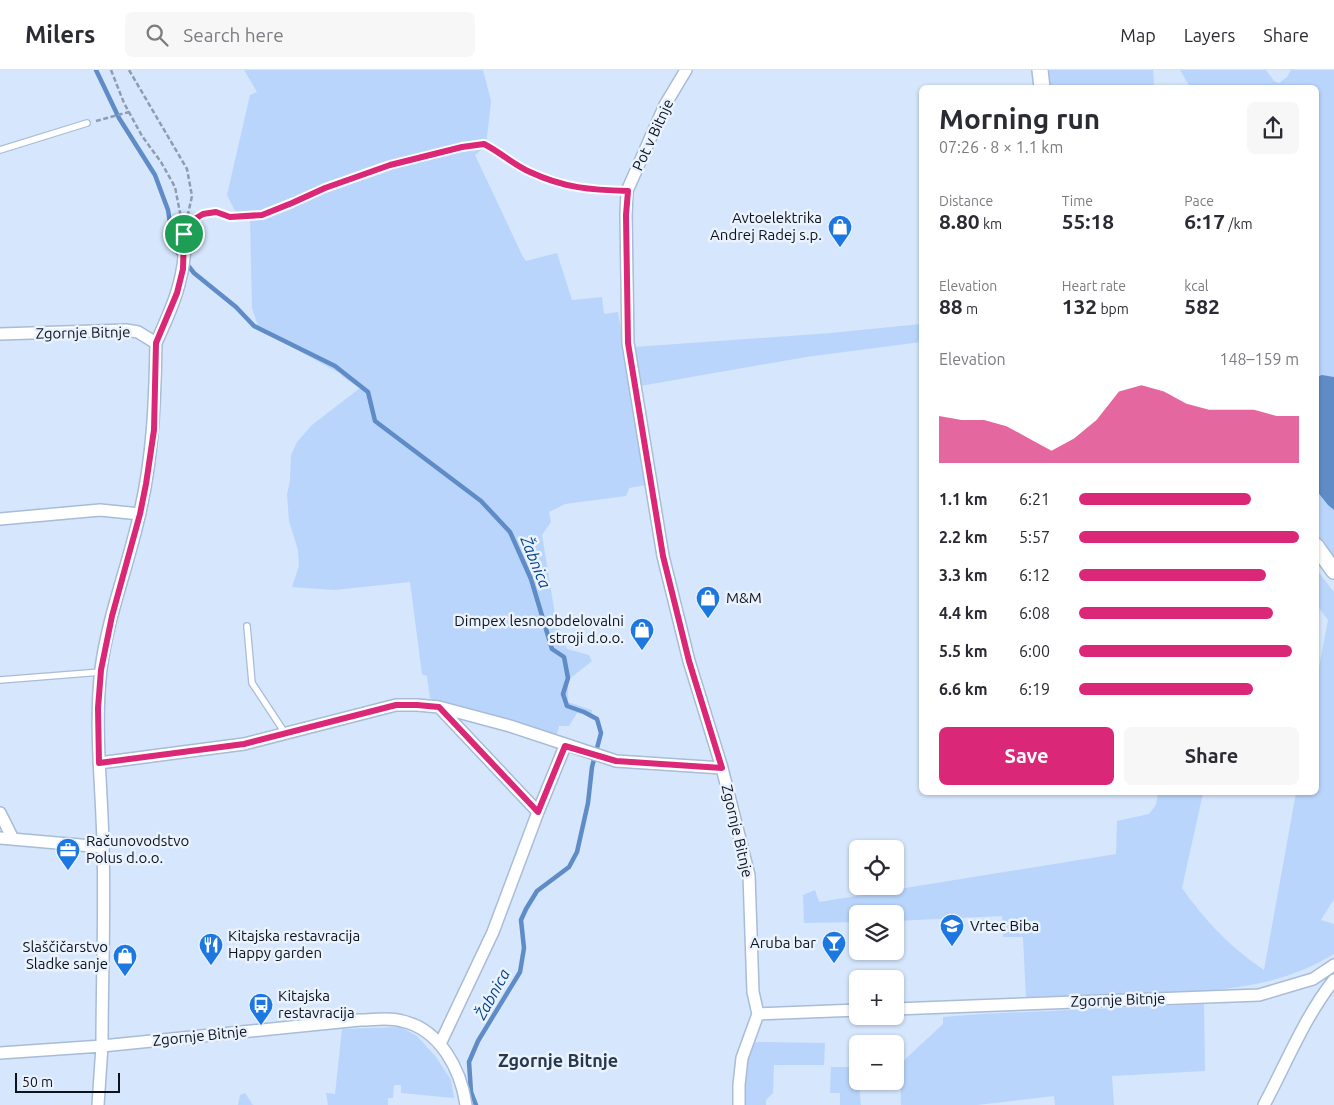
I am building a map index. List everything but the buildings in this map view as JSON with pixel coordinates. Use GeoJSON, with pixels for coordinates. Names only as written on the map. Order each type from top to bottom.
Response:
{"type":"FeatureCollection","features":[{"type":"Feature","properties":{"kind":"street","name":"Pot v Bitnje"},"geometry":{"type":"LineString","coordinates":[[627,292],[626,215],[628,191],[666,105],[686,70]]}},
{"type":"Feature","properties":{"kind":"street"},"geometry":{"type":"LineString","coordinates":[[1040,70],[1042,85]]}},
{"type":"Feature","properties":{"kind":"street"},"geometry":{"type":"LineString","coordinates":[[98,1105],[102,1046],[103,847],[98,708],[101,672],[112,616],[140,514],[146,484],[154,430],[156,343],[177,293],[183,269],[185,247]]}},
{"type":"Feature","properties":{"kind":"street","name":"Zgornje Bitnje"},"geometry":{"type":"LineString","coordinates":[[627,292],[628,343],[663,556],[689,661],[722,768],[749,875],[753,992],[758,1014]]}},
{"type":"Feature","properties":{"kind":"street","name":"Zgornje Bitnje"},"geometry":{"type":"LineString","coordinates":[[0,334],[126,330],[138,332],[156,343]]}},
{"type":"Feature","properties":{"kind":"street"},"geometry":{"type":"LineString","coordinates":[[0,519],[100,510],[140,514]]}},
{"type":"Feature","properties":{"kind":"street"},"geometry":{"type":"LineString","coordinates":[[1319,550],[1334,571]]}},
{"type":"Feature","properties":{"kind":"street","name":"Zgornje Bitnje"},"geometry":{"type":"LineString","coordinates":[[99,763],[244,744],[396,705],[417,705],[439,707],[510,726],[565,746],[616,761],[722,768]]}},
{"type":"Feature","properties":{"kind":"street"},"geometry":{"type":"LineString","coordinates":[[439,707],[538,812]]}},
{"type":"Feature","properties":{"kind":"street"},"geometry":{"type":"LineString","coordinates":[[440,1044],[493,932],[565,746]]}},
{"type":"Feature","properties":{"kind":"street"},"geometry":{"type":"LineString","coordinates":[[0,813],[13,839]]}},
{"type":"Feature","properties":{"kind":"street"},"geometry":{"type":"LineString","coordinates":[[0,838],[103,847]]}},
{"type":"Feature","properties":{"kind":"street","name":"Zgornje Bitnje"},"geometry":{"type":"LineString","coordinates":[[904,1009],[1259,994],[1313,979],[1334,965]]}},
{"type":"Feature","properties":{"kind":"street"},"geometry":{"type":"LineString","coordinates":[[1264,1105],[1302,1031],[1324,992],[1334,980]]}},
{"type":"Feature","properties":{"kind":"street"},"geometry":{"type":"LineString","coordinates":[[739,1105],[742,1058],[758,1014],[849,1010]]}},
{"type":"Feature","properties":{"kind":"street","name":"Zgornje Bitnje"},"geometry":{"type":"LineString","coordinates":[[0,1054],[382,1019],[400,1020],[412,1023],[425,1030],[440,1044],[457,1075],[466,1105]]}},
{"type":"Feature","properties":{"kind":"lane"},"geometry":{"type":"LineString","coordinates":[[0,150],[87,123]]}},
{"type":"Feature","properties":{"kind":"lane"},"geometry":{"type":"LineString","coordinates":[[247,626],[252,683],[285,733]]}},
{"type":"Feature","properties":{"kind":"lane"},"geometry":{"type":"LineString","coordinates":[[0,680],[101,672]]}},
{"type":"Feature","properties":{"kind":"path"},"geometry":{"type":"LineString","coordinates":[[111,70],[129,112],[142,136],[161,162],[175,187],[185,247]]}},
{"type":"Feature","properties":{"kind":"path"},"geometry":{"type":"LineString","coordinates":[[129,70],[188,169],[192,196],[184,234]]}},
{"type":"Feature","properties":{"kind":"path"},"geometry":{"type":"LineString","coordinates":[[106,118],[129,112]]}},
{"type":"Feature","properties":{"kind":"path"},"geometry":{"type":"LineString","coordinates":[[184,234],[188,223],[203,214],[216,212],[230,217],[262,215],[325,188],[390,165],[462,147],[484,144],[497,150],[529,172],[570,187],[628,191]]}},
{"type":"Feature","properties":{"kind":"shaded area"},"geometry":{"type":"Polygon","coordinates":[[[244,70],[483,70],[491,101],[486,146],[475,155],[523,257],[526,261],[557,253],[572,300],[602,297],[604,314],[618,312],[646,485],[629,488],[626,496],[565,504],[549,512],[551,522],[542,535],[556,621],[567,649],[589,655],[592,661],[568,680],[568,702],[592,710],[591,716],[577,713],[569,726],[559,726],[556,738],[430,698],[427,676],[422,674],[410,582],[334,590],[292,587],[299,566],[298,550],[289,521],[287,494],[290,481],[291,455],[297,442],[312,425],[360,388],[341,374],[259,329],[252,308],[250,216],[245,220],[237,215],[227,195],[250,95],[257,92],[244,70]]]}},
{"type":"Feature","properties":{"kind":"shaded area"},"geometry":{"type":"Polygon","coordinates":[[[1048,70],[1153,70],[1154,85],[1049,85],[1048,70]]]}},
{"type":"Feature","properties":{"kind":"shaded area"},"geometry":{"type":"Polygon","coordinates":[[[1180,70],[1266,70],[1274,81],[1279,83],[1287,77],[1291,70],[1334,70],[1334,558],[1319,538],[1319,85],[1189,85],[1180,70]]]}},
{"type":"Feature","properties":{"kind":"shaded area"},"geometry":{"type":"Polygon","coordinates":[[[919,324],[919,342],[806,357],[640,386],[634,347],[831,333],[919,324]]]}},
{"type":"Feature","properties":{"kind":"shaded area"},"geometry":{"type":"Polygon","coordinates":[[[1319,376],[1334,377],[1334,510],[1319,494],[1319,376]]]}},
{"type":"Feature","properties":{"kind":"shaded area"},"geometry":{"type":"Polygon","coordinates":[[[1319,573],[1334,592],[1334,899],[1321,920],[1334,924],[1334,954],[1311,966],[1264,982],[1216,990],[1026,998],[1023,937],[1003,937],[1002,916],[904,921],[904,905],[849,905],[849,922],[804,923],[803,895],[815,890],[819,902],[862,895],[904,895],[904,888],[1116,854],[1117,821],[1149,814],[1156,805],[1158,795],[1203,795],[1182,888],[1219,933],[1264,970],[1296,795],[1319,795],[1319,667],[1328,620],[1319,608],[1319,573]]]}},
{"type":"Feature","properties":{"kind":"shaded area"},"geometry":{"type":"Polygon","coordinates":[[[1204,1004],[1205,1071],[1112,1076],[1114,1105],[1055,1105],[1054,1096],[977,1105],[901,1105],[901,1090],[904,1090],[904,1060],[943,1024],[943,1017],[1204,1004]]]}},
{"type":"Feature","properties":{"kind":"shaded area"},"geometry":{"type":"Polygon","coordinates":[[[401,1027],[417,1036],[436,1057],[451,1080],[454,1098],[401,1093],[401,1085],[394,1085],[393,1098],[388,1098],[388,1105],[328,1105],[326,1093],[335,1094],[342,1029],[401,1027]]]}},
{"type":"Feature","properties":{"kind":"shaded area"},"geometry":{"type":"Polygon","coordinates":[[[758,1042],[825,1043],[824,1065],[774,1065],[773,1093],[766,1100],[766,1105],[744,1105],[743,1078],[751,1044],[758,1042]]]}},
{"type":"Feature","properties":{"kind":"shaded area"},"geometry":{"type":"Polygon","coordinates":[[[831,1067],[849,1067],[849,1090],[859,1090],[861,1105],[840,1105],[840,1093],[830,1093],[831,1067]]]}},
{"type":"Feature","properties":{"kind":"shaded area"},"geometry":{"type":"Polygon","coordinates":[[[245,1093],[253,1105],[238,1105],[240,1095],[245,1093]]]}},
{"type":"Feature","properties":{"kind":"waterway","name":"Žabnica"},"geometry":{"type":"LineString","coordinates":[[96,70],[119,118],[155,175],[168,210],[174,248],[194,273],[236,307],[254,326],[335,366],[368,392],[375,421],[481,501],[510,532],[531,579],[552,649],[564,657],[568,678],[563,694],[567,706],[597,719],[601,733],[592,767],[588,803],[577,852],[569,867],[537,891],[521,920],[524,948],[520,972],[478,1041],[469,1062],[471,1092],[476,1105]]}},
{"type":"Feature","properties":{"kind":"place","name":"Avtoelektrika Andrej Radej s.p."},"geometry":{"type":"Point","coordinates":[840,248]}},
{"type":"Feature","properties":{"kind":"place","name":"M&M"},"geometry":{"type":"Point","coordinates":[708,619]}},
{"type":"Feature","properties":{"kind":"place","name":"Dimpex lesnoobdelovalni stroji d.o.o."},"geometry":{"type":"Point","coordinates":[642,651]}},
{"type":"Feature","properties":{"kind":"place","name":"Računovodstvo Polus d.o.o."},"geometry":{"type":"Point","coordinates":[68,871]}},
{"type":"Feature","properties":{"kind":"place","name":"Vrtec Biba"},"geometry":{"type":"Point","coordinates":[952,947]}},
{"type":"Feature","properties":{"kind":"place","name":"Aruba bar"},"geometry":{"type":"Point","coordinates":[834,964]}},
{"type":"Feature","properties":{"kind":"place","name":"Kitajska restavracija Happy garden"},"geometry":{"type":"Point","coordinates":[211,966]}},
{"type":"Feature","properties":{"kind":"place","name":"Slaščičarstvo Sladke sanje"},"geometry":{"type":"Point","coordinates":[125,977]}},
{"type":"Feature","properties":{"kind":"place","name":"Kitajska restavracija"},"geometry":{"type":"Point","coordinates":[261,1026]}},
{"type":"Feature","properties":{"kind":"district","name":"Zgornje Bitnje"},"geometry":{"type":"Point","coordinates":[558,1061]}},
{"type":"Feature","properties":{"kind":"route"},"geometry":{"type":"LineString","coordinates":[[484,144],[497,150],[529,172],[570,187],[628,191],[626,215],[628,343],[671,594],[689,661],[722,768],[616,761],[565,746],[538,812],[439,707],[417,705],[396,705],[244,744],[99,763],[98,708],[101,670],[112,616],[140,514],[146,484],[154,430],[156,343],[177,293],[183,269],[184,234],[188,223],[203,214],[216,212],[230,217],[262,215],[325,188],[390,165],[462,147],[484,144]]}}]}
